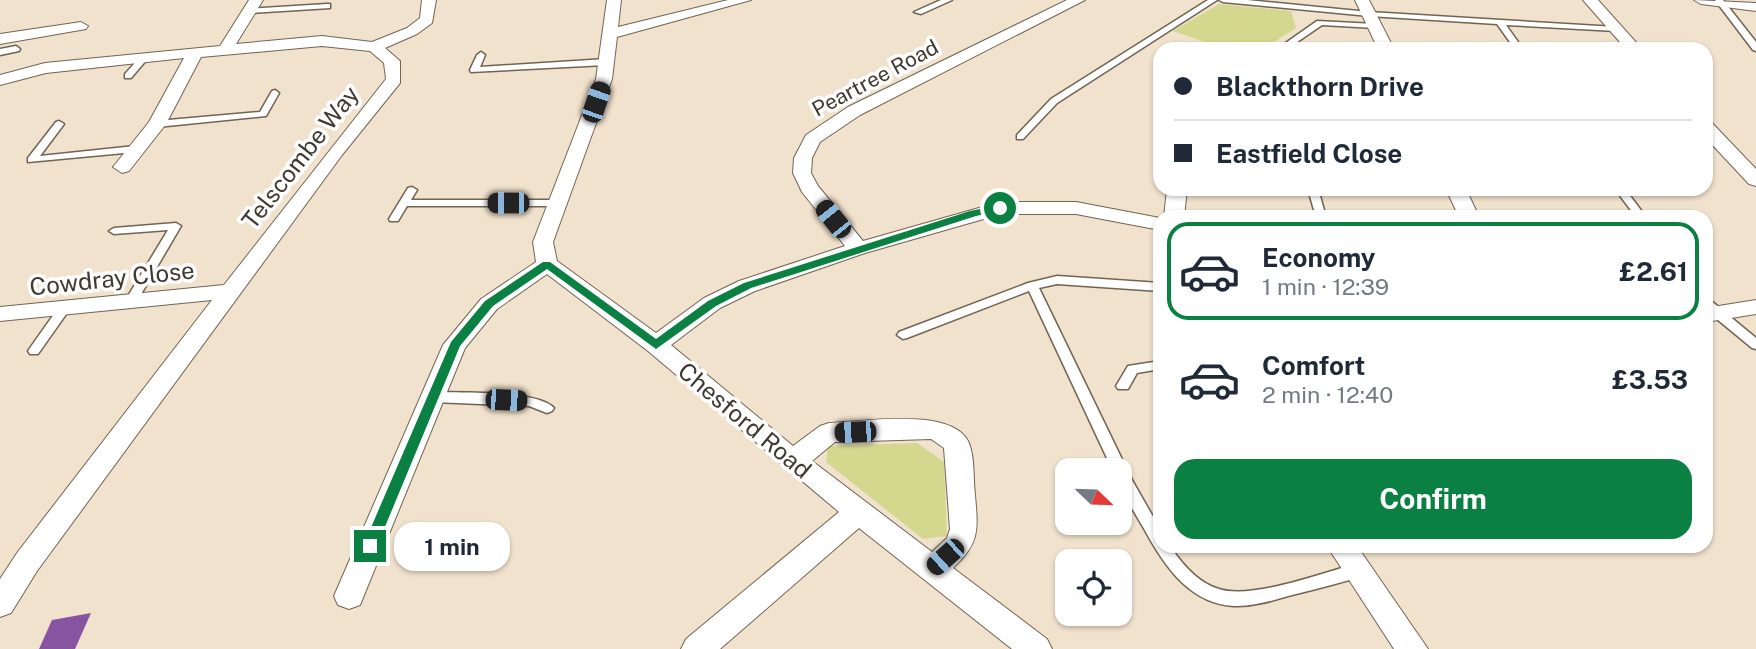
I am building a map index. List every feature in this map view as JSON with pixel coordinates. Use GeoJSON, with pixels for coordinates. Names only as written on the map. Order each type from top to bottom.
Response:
{"type":"FeatureCollection","features":[{"type":"Feature","properties":{"kind":"street"},"geometry":{"type":"LineString","coordinates":[[14,46],[7,78],[45,68],[322,41],[374,47],[412,31],[427,20],[429,0]]}},
{"type":"Feature","properties":{"kind":"street"},"geometry":{"type":"LineString","coordinates":[[349,596],[455,345],[489,304],[547,264],[543,242],[560,203],[604,79],[614,0]]}},
{"type":"Feature","properties":{"kind":"street"},"geometry":{"type":"LineString","coordinates":[[611,33],[632,30],[744,0]]}},
{"type":"Feature","properties":{"kind":"street","name":"Peartree Road"},"geometry":{"type":"LineString","coordinates":[[858,249],[809,188],[802,173],[803,158],[813,139],[854,111],[1077,0]]}},
{"type":"Feature","properties":{"kind":"street"},"geometry":{"type":"LineString","coordinates":[[1590,0],[1628,42]]}},
{"type":"Feature","properties":{"kind":"street"},"geometry":{"type":"LineString","coordinates":[[1701,0],[1756,7]]}},
{"type":"Feature","properties":{"kind":"street"},"geometry":{"type":"LineString","coordinates":[[225,50],[252,6]]}},
{"type":"Feature","properties":{"kind":"street"},"geometry":{"type":"LineString","coordinates":[[1369,13],[1383,42]]}},
{"type":"Feature","properties":{"kind":"street"},"geometry":{"type":"LineString","coordinates":[[0,39],[14,46],[81,26]]}},
{"type":"Feature","properties":{"kind":"street","name":"Telscombe Way"},"geometry":{"type":"LineString","coordinates":[[0,604],[14,565],[231,291],[336,150],[394,80],[392,61],[374,47]]}},
{"type":"Feature","properties":{"kind":"street"},"geometry":{"type":"LineString","coordinates":[[122,167],[157,124],[195,53]]}},
{"type":"Feature","properties":{"kind":"street"},"geometry":{"type":"LineString","coordinates":[[1713,134],[1756,180]]}},
{"type":"Feature","properties":{"kind":"street"},"geometry":{"type":"LineString","coordinates":[[656,345],[712,303],[747,286],[858,249],[1000,208],[1076,208],[1153,224]]}},
{"type":"Feature","properties":{"kind":"street","name":"Chesford Road"},"geometry":{"type":"LineString","coordinates":[[547,264],[656,345],[793,461],[1035,649]]}},
{"type":"Feature","properties":{"kind":"street","name":"Cowdray Close"},"geometry":{"type":"LineString","coordinates":[[0,314],[63,310],[231,291]]}},
{"type":"Feature","properties":{"kind":"street"},"geometry":{"type":"LineString","coordinates":[[1713,310],[1756,307]]}},
{"type":"Feature","properties":{"kind":"street"},"geometry":{"type":"LineString","coordinates":[[793,461],[829,433],[931,429],[947,434],[957,444],[964,529],[958,545],[931,570]]}},
{"type":"Feature","properties":{"kind":"street"},"geometry":{"type":"LineString","coordinates":[[697,649],[859,512]]}},
{"type":"Feature","properties":{"kind":"street"},"geometry":{"type":"LineString","coordinates":[[1350,558],[1412,649]]}},
{"type":"Feature","properties":{"kind":"lane"},"geometry":{"type":"LineString","coordinates":[[918,12],[948,0]]}},
{"type":"Feature","properties":{"kind":"lane"},"geometry":{"type":"LineString","coordinates":[[1020,137],[1054,102],[1213,0]]}},
{"type":"Feature","properties":{"kind":"lane"},"geometry":{"type":"LineString","coordinates":[[1223,0],[1369,13],[1616,29]]}},
{"type":"Feature","properties":{"kind":"lane"},"geometry":{"type":"LineString","coordinates":[[1721,1],[1756,48]]}},
{"type":"Feature","properties":{"kind":"lane"},"geometry":{"type":"LineString","coordinates":[[252,6],[327,6]]}},
{"type":"Feature","properties":{"kind":"lane"},"geometry":{"type":"LineString","coordinates":[[1292,42],[1320,23],[1369,13]]}},
{"type":"Feature","properties":{"kind":"lane"},"geometry":{"type":"LineString","coordinates":[[1499,21],[1514,42]]}},
{"type":"Feature","properties":{"kind":"lane"},"geometry":{"type":"LineString","coordinates":[[481,55],[474,70],[606,62]]}},
{"type":"Feature","properties":{"kind":"lane"},"geometry":{"type":"LineString","coordinates":[[128,76],[145,57]]}},
{"type":"Feature","properties":{"kind":"lane"},"geometry":{"type":"LineString","coordinates":[[157,124],[263,114],[275,93]]}},
{"type":"Feature","properties":{"kind":"lane"},"geometry":{"type":"LineString","coordinates":[[59,124],[32,160],[135,149]]}},
{"type":"Feature","properties":{"kind":"lane"},"geometry":{"type":"LineString","coordinates":[[394,219],[412,190]]}},
{"type":"Feature","properties":{"kind":"lane"},"geometry":{"type":"LineString","coordinates":[[404,203],[560,203]]}},
{"type":"Feature","properties":{"kind":"lane"},"geometry":{"type":"LineString","coordinates":[[114,231],[176,226],[131,301]]}},
{"type":"Feature","properties":{"kind":"lane"},"geometry":{"type":"LineString","coordinates":[[903,335],[1032,286],[1057,280],[1153,287]]}},
{"type":"Feature","properties":{"kind":"lane"},"geometry":{"type":"LineString","coordinates":[[1032,286],[1126,482],[1153,530]]}},
{"type":"Feature","properties":{"kind":"lane"},"geometry":{"type":"LineString","coordinates":[[34,351],[63,310]]}},
{"type":"Feature","properties":{"kind":"lane"},"geometry":{"type":"LineString","coordinates":[[1713,312],[1756,345]]}},
{"type":"Feature","properties":{"kind":"lane"},"geometry":{"type":"LineString","coordinates":[[1123,386],[1133,369],[1153,366]]}},
{"type":"Feature","properties":{"kind":"lane"},"geometry":{"type":"LineString","coordinates":[[433,397],[530,401],[547,408]]}},
{"type":"Feature","properties":{"kind":"lane"},"geometry":{"type":"LineString","coordinates":[[1166,553],[1174,566],[1204,592],[1235,600],[1350,558]]}},
{"type":"Feature","properties":{"kind":"green space"},"geometry":{"type":"Polygon","coordinates":[[[1219,4],[1291,11],[1296,28],[1274,42],[1205,42],[1173,31],[1219,4]]]}},
{"type":"Feature","properties":{"kind":"green space"},"geometry":{"type":"Polygon","coordinates":[[[917,443],[944,462],[947,536],[923,539],[826,462],[828,446],[917,443]]]}},
{"type":"Feature","properties":{"kind":"building"},"geometry":{"type":"Polygon","coordinates":[[[91,613],[75,649],[39,649],[52,620],[91,613]]]}},
{"type":"Feature","properties":{"kind":"route"},"geometry":{"type":"LineString","coordinates":[[370,546],[455,345],[489,304],[547,264],[656,345],[712,303],[747,286],[858,249],[1000,208]]}}]}
